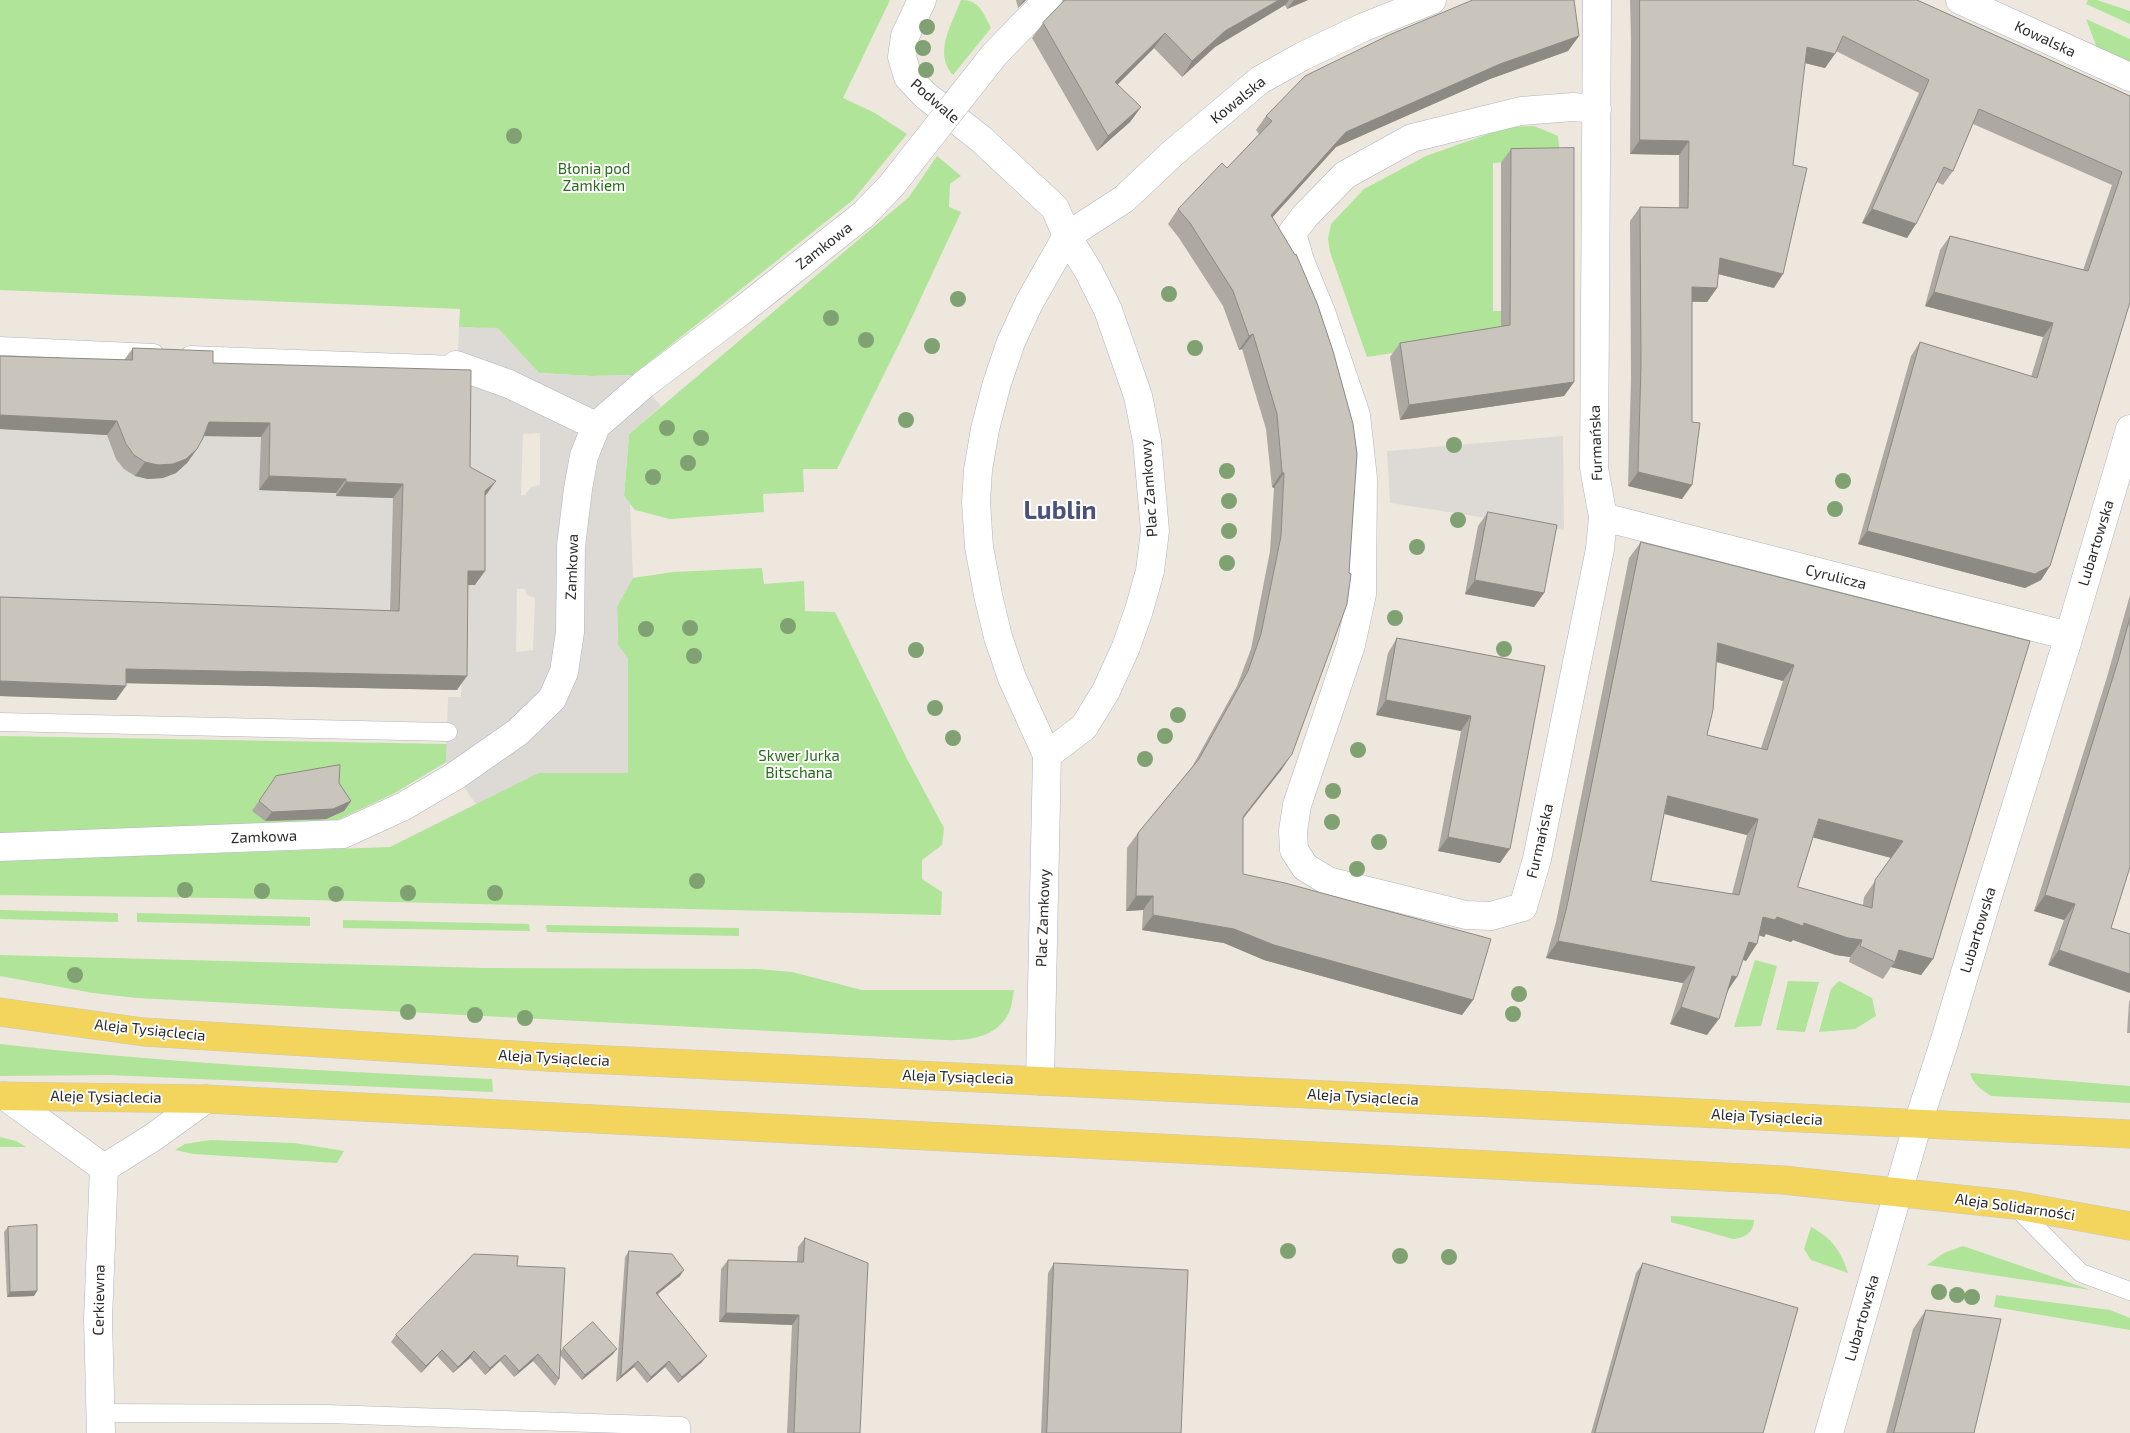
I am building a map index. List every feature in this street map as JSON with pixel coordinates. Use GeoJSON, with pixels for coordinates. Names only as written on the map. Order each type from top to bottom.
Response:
{"type":"FeatureCollection","features":[{"type":"Feature","properties":{"kind":"main road","name":"Aleja Tysiąclecia"},"geometry":{"type":"LineString","coordinates":[[0,1012],[144,1032],[289,1042],[713,1066],[1918,1123]]}},
{"type":"Feature","properties":{"kind":"main road","name":"Aleje Tysiąclecia"},"geometry":{"type":"LineString","coordinates":[[3,1096],[206,1099]]}},
{"type":"Feature","properties":{"kind":"main road"},"geometry":{"type":"LineString","coordinates":[[206,1099],[1783,1180],[1899,1192]]}},
{"type":"Feature","properties":{"kind":"main road"},"geometry":{"type":"LineString","coordinates":[[1918,1123],[2130,1134]]}},
{"type":"Feature","properties":{"kind":"main road","name":"Aleja Solidarności"},"geometry":{"type":"LineString","coordinates":[[1899,1192],[2015,1205],[2130,1226]]}},
{"type":"Feature","properties":{"kind":"street","name":"Podwale"},"geometry":{"type":"LineString","coordinates":[[922,0],[905,36],[902,57],[908,77],[925,95],[981,139]]}},
{"type":"Feature","properties":{"kind":"street","name":"Zamkowa"},"geometry":{"type":"LineString","coordinates":[[0,847],[343,834],[404,806],[455,776],[518,732],[552,699],[564,672],[570,632],[571,546],[578,489],[584,456],[596,426],[643,385],[740,312],[864,214],[891,186],[994,56],[1048,0]]}},
{"type":"Feature","properties":{"kind":"street","name":"Kowalska"},"geometry":{"type":"LineString","coordinates":[[1067,236],[1124,199],[1174,152],[1260,80],[1303,56],[1364,27],[1432,0]]}},
{"type":"Feature","properties":{"kind":"street","name":"Furmańska"},"geometry":{"type":"LineString","coordinates":[[1597,0],[1597,109],[1594,468],[1603,517],[1600,549],[1537,859],[1523,907],[1491,916],[1466,915],[1328,881],[1305,867],[1294,850],[1293,831],[1297,805],[1351,645],[1362,594],[1363,478],[1356,415],[1321,312],[1300,261],[1292,232],[1345,175],[1412,138],[1521,111],[1573,107],[1597,109]]}},
{"type":"Feature","properties":{"kind":"street","name":"Kowalska"},"geometry":{"type":"LineString","coordinates":[[1960,0],[2130,77]]}},
{"type":"Feature","properties":{"kind":"street","name":"Plac Zamkowy"},"geometry":{"type":"LineString","coordinates":[[981,139],[1055,208],[1067,236],[1089,272],[1108,310],[1138,396],[1147,441],[1156,531],[1150,571],[1139,610],[1126,647],[1106,692],[1084,727],[1047,755]]}},
{"type":"Feature","properties":{"kind":"street","name":"Plac Zamkowy"},"geometry":{"type":"LineString","coordinates":[[1040,1081],[1047,755],[1012,678],[998,637],[979,547],[976,502],[978,470],[985,429],[1005,358],[1028,303],[1067,236]]}},
{"type":"Feature","properties":{"kind":"street"},"geometry":{"type":"LineString","coordinates":[[456,365],[509,384],[596,426]]}},
{"type":"Feature","properties":{"kind":"street","name":"Lubartowska"},"geometry":{"type":"LineString","coordinates":[[1829,1433],[1918,1123],[2069,636],[2130,429]]}},
{"type":"Feature","properties":{"kind":"street","name":"Cyrulicza"},"geometry":{"type":"LineString","coordinates":[[1603,517],[2069,636]]}},
{"type":"Feature","properties":{"kind":"street"},"geometry":{"type":"LineString","coordinates":[[3,1096],[104,1168],[152,1138],[206,1099]]}},
{"type":"Feature","properties":{"kind":"street","name":"Cerkiewna"},"geometry":{"type":"LineString","coordinates":[[100,1423],[98,1319],[104,1168]]}},
{"type":"Feature","properties":{"kind":"lane"},"geometry":{"type":"LineString","coordinates":[[0,346],[456,365]]}},
{"type":"Feature","properties":{"kind":"lane"},"geometry":{"type":"LineString","coordinates":[[0,722],[448,732]]}},
{"type":"Feature","properties":{"kind":"lane"},"geometry":{"type":"LineString","coordinates":[[2015,1205],[2081,1273],[2130,1291]]}},
{"type":"Feature","properties":{"kind":"lane"},"geometry":{"type":"LineString","coordinates":[[100,1423],[327,1414],[681,1426],[681,1433]]}},
{"type":"Feature","properties":{"kind":"green space","name":"Błonia pod Zamkiem"},"geometry":{"type":"Polygon","coordinates":[[[0,0],[890,0],[843,98],[875,113],[907,134],[853,200],[633,375],[592,376],[539,373],[498,329],[459,327],[460,309],[0,290],[0,0]]]}},
{"type":"Feature","properties":{"kind":"green space"},"geometry":{"type":"Polygon","coordinates":[[[961,0],[973,2],[977,5],[991,28],[953,75],[947,66],[944,48],[949,28],[961,0]]]}},
{"type":"Feature","properties":{"kind":"green space"},"geometry":{"type":"Polygon","coordinates":[[[2088,0],[2097,0],[2130,11],[2130,24],[2086,4],[2088,0]]]}},
{"type":"Feature","properties":{"kind":"green space"},"geometry":{"type":"Polygon","coordinates":[[[2086,19],[2130,39],[2130,64],[2097,48],[2086,19]]]}},
{"type":"Feature","properties":{"kind":"green space"},"geometry":{"type":"Polygon","coordinates":[[[1534,126],[1558,136],[1560,158],[1493,163],[1493,311],[1508,311],[1509,335],[1367,357],[1330,252],[1328,239],[1331,224],[1364,189],[1426,156],[1508,127],[1534,126]]]}},
{"type":"Feature","properties":{"kind":"green space"},"geometry":{"type":"Polygon","coordinates":[[[937,156],[961,176],[950,184],[949,207],[961,212],[905,332],[837,469],[803,469],[804,492],[763,494],[764,512],[670,519],[635,510],[624,496],[629,434],[909,197],[937,156]]]}},
{"type":"Feature","properties":{"kind":"green space","name":"Skwer Jurka Bitschana"},"geometry":{"type":"Polygon","coordinates":[[[762,568],[764,584],[804,581],[805,611],[835,612],[907,759],[944,828],[942,845],[922,860],[922,879],[942,892],[941,915],[224,898],[0,895],[0,861],[390,847],[538,773],[628,773],[628,659],[618,645],[617,606],[633,578],[673,572],[762,568]]]}},
{"type":"Feature","properties":{"kind":"green space"},"geometry":{"type":"Polygon","coordinates":[[[0,736],[447,744],[446,762],[393,794],[333,822],[0,835],[0,736]]]}},
{"type":"Feature","properties":{"kind":"green space"},"geometry":{"type":"Polygon","coordinates":[[[0,910],[118,913],[118,922],[0,919],[0,910]]]}},
{"type":"Feature","properties":{"kind":"green space"},"geometry":{"type":"Polygon","coordinates":[[[137,913],[310,917],[310,926],[137,922],[137,913]]]}},
{"type":"Feature","properties":{"kind":"green space"},"geometry":{"type":"Polygon","coordinates":[[[343,920],[529,924],[530,931],[343,928],[343,920]]]}},
{"type":"Feature","properties":{"kind":"green space"},"geometry":{"type":"Polygon","coordinates":[[[546,925],[739,928],[739,936],[547,932],[546,925]]]}},
{"type":"Feature","properties":{"kind":"green space"},"geometry":{"type":"Polygon","coordinates":[[[0,955],[486,968],[757,969],[792,972],[862,990],[1014,990],[1010,1010],[999,1026],[991,1032],[983,1036],[964,1040],[945,1040],[137,998],[93,993],[0,976],[0,955]]]}},
{"type":"Feature","properties":{"kind":"green space"},"geometry":{"type":"Polygon","coordinates":[[[1755,960],[1777,966],[1761,1026],[1734,1027],[1755,960]]]}},
{"type":"Feature","properties":{"kind":"green space"},"geometry":{"type":"Polygon","coordinates":[[[1788,981],[1819,982],[1805,1032],[1776,1030],[1788,981]]]}},
{"type":"Feature","properties":{"kind":"green space"},"geometry":{"type":"Polygon","coordinates":[[[1839,981],[1872,998],[1876,1016],[1855,1029],[1819,1032],[1831,989],[1839,981]]]}},
{"type":"Feature","properties":{"kind":"green space"},"geometry":{"type":"Polygon","coordinates":[[[0,1044],[184,1061],[492,1079],[493,1092],[109,1075],[0,1076],[0,1044]]]}},
{"type":"Feature","properties":{"kind":"green space"},"geometry":{"type":"Polygon","coordinates":[[[1970,1073],[2130,1086],[2130,1103],[1991,1096],[1976,1084],[1970,1073]]]}},
{"type":"Feature","properties":{"kind":"green space"},"geometry":{"type":"Polygon","coordinates":[[[0,1137],[16,1141],[26,1147],[0,1147],[0,1137]]]}},
{"type":"Feature","properties":{"kind":"green space"},"geometry":{"type":"Polygon","coordinates":[[[210,1140],[295,1143],[344,1151],[337,1163],[194,1154],[175,1150],[185,1144],[210,1140]]]}},
{"type":"Feature","properties":{"kind":"green space"},"geometry":{"type":"Polygon","coordinates":[[[1671,1216],[1754,1220],[1754,1224],[1748,1234],[1733,1239],[1671,1222],[1671,1216]]]}},
{"type":"Feature","properties":{"kind":"green space"},"geometry":{"type":"Polygon","coordinates":[[[1811,1227],[1825,1236],[1835,1246],[1848,1273],[1811,1260],[1804,1249],[1811,1227]]]}},
{"type":"Feature","properties":{"kind":"green space"},"geometry":{"type":"Polygon","coordinates":[[[1963,1246],[2091,1290],[1927,1265],[1944,1253],[1963,1246]]]}},
{"type":"Feature","properties":{"kind":"green space"},"geometry":{"type":"Polygon","coordinates":[[[1996,1295],[2110,1310],[2130,1318],[2130,1330],[1994,1307],[1996,1295]]]}},
{"type":"Feature","properties":{"kind":"shaded area"},"geometry":{"type":"Polygon","coordinates":[[[459,327],[498,328],[539,373],[592,376],[633,375],[661,406],[629,434],[624,496],[630,503],[633,578],[617,606],[618,645],[628,659],[628,773],[538,773],[476,804],[446,762],[448,697],[461,697],[465,581],[468,585],[475,585],[479,581],[457,378],[459,327]],[[540,433],[523,434],[521,495],[525,495],[531,487],[540,485],[540,433]],[[517,589],[516,652],[533,650],[535,598],[527,595],[525,589],[517,589]]]}},
{"type":"Feature","properties":{"kind":"shaded area"},"geometry":{"type":"Polygon","coordinates":[[[0,429],[110,435],[135,476],[148,479],[163,478],[176,473],[187,463],[194,452],[196,436],[395,441],[389,625],[0,611],[0,429]]]}},
{"type":"Feature","properties":{"kind":"shaded area"},"geometry":{"type":"Polygon","coordinates":[[[1563,436],[1564,530],[1390,503],[1387,451],[1563,436]]]}},
{"type":"Feature","properties":{"kind":"building"},"geometry":{"type":"Polygon","coordinates":[[[1065,0],[1279,0],[1225,31],[1192,61],[1165,33],[1115,82],[1141,107],[1108,136],[1043,23],[1065,0]]]}},
{"type":"Feature","properties":{"kind":"building"},"geometry":{"type":"Polygon","coordinates":[[[1473,0],[1574,0],[1579,36],[1500,64],[1346,132],[1271,215],[1296,254],[1317,303],[1333,351],[1353,424],[1357,454],[1349,573],[1351,574],[1347,604],[1292,754],[1243,817],[1243,874],[1285,883],[1491,939],[1473,1000],[1274,945],[1234,929],[1153,915],[1153,896],[1136,896],[1138,833],[1199,759],[1248,671],[1261,634],[1281,536],[1284,473],[1282,472],[1277,414],[1253,334],[1249,336],[1233,291],[1190,223],[1178,209],[1222,163],[1227,168],[1272,121],[1266,116],[1305,76],[1389,35],[1473,0]]]}},
{"type":"Feature","properties":{"kind":"building"},"geometry":{"type":"Polygon","coordinates":[[[1640,0],[1917,0],[2130,96],[2130,302],[2050,566],[2035,574],[1867,531],[1920,342],[2037,378],[2053,323],[1934,292],[1950,236],[2088,271],[2122,172],[1979,109],[1953,171],[1944,167],[1916,224],[1872,209],[1929,80],[1843,36],[1835,54],[1807,47],[1793,165],[1807,168],[1783,274],[1720,258],[1717,288],[1692,287],[1692,422],[1700,423],[1692,485],[1638,472],[1641,364],[1640,207],[1688,208],[1689,141],[1640,140],[1640,0]]]}},
{"type":"Feature","properties":{"kind":"building"},"geometry":{"type":"Polygon","coordinates":[[[1574,148],[1574,382],[1409,405],[1400,343],[1510,325],[1511,149],[1574,148]]]}},
{"type":"Feature","properties":{"kind":"building"},"geometry":{"type":"Polygon","coordinates":[[[133,348],[213,351],[213,363],[471,370],[470,467],[496,481],[485,491],[485,571],[468,571],[467,676],[126,669],[126,686],[0,681],[0,597],[399,611],[403,484],[346,482],[346,479],[269,476],[270,423],[209,422],[197,449],[186,459],[173,464],[158,465],[145,462],[134,455],[126,444],[117,421],[0,415],[0,356],[132,360],[133,348]]]}},
{"type":"Feature","properties":{"kind":"building"},"geometry":{"type":"Polygon","coordinates":[[[1488,512],[1557,525],[1544,593],[1475,580],[1488,512]]]}},
{"type":"Feature","properties":{"kind":"building"},"geometry":{"type":"Polygon","coordinates":[[[1641,542],[2030,641],[1933,959],[1899,950],[1895,962],[1860,946],[1862,940],[1848,938],[1804,923],[1803,926],[1777,917],[1775,920],[1763,917],[1757,944],[1749,942],[1737,977],[1732,976],[1719,1019],[1681,1007],[1695,967],[1558,941],[1567,906],[1641,542]],[[1718,643],[1713,710],[1707,735],[1767,750],[1794,665],[1718,643]],[[1668,796],[1651,881],[1739,895],[1758,819],[1668,796]],[[1819,819],[1798,887],[1872,908],[1875,880],[1903,841],[1819,819]]]}},
{"type":"Feature","properties":{"kind":"building"},"geometry":{"type":"Polygon","coordinates":[[[2130,618],[2130,867],[2111,928],[2130,934],[2130,974],[2059,950],[2075,904],[2045,895],[2130,618]]]}},
{"type":"Feature","properties":{"kind":"building"},"geometry":{"type":"Polygon","coordinates":[[[1397,638],[1545,666],[1510,849],[1448,837],[1471,716],[1386,700],[1397,638]]]}},
{"type":"Feature","properties":{"kind":"building"},"geometry":{"type":"Polygon","coordinates":[[[340,765],[339,783],[351,801],[333,809],[272,812],[259,801],[276,776],[340,765]]]}},
{"type":"Feature","properties":{"kind":"building"},"geometry":{"type":"Polygon","coordinates":[[[37,1225],[37,1291],[10,1292],[8,1227],[37,1225]]]}},
{"type":"Feature","properties":{"kind":"building"},"geometry":{"type":"Polygon","coordinates":[[[805,1238],[868,1263],[860,1433],[794,1433],[799,1315],[726,1313],[728,1260],[803,1262],[805,1238]]]}},
{"type":"Feature","properties":{"kind":"building"},"geometry":{"type":"Polygon","coordinates":[[[629,1251],[672,1254],[684,1270],[656,1293],[707,1356],[682,1377],[669,1361],[651,1377],[638,1361],[621,1376],[629,1251]]]}},
{"type":"Feature","properties":{"kind":"building"},"geometry":{"type":"Polygon","coordinates":[[[474,1254],[518,1256],[517,1266],[565,1268],[559,1379],[538,1354],[519,1371],[505,1355],[490,1368],[474,1351],[458,1367],[442,1350],[426,1366],[396,1335],[474,1254]]]}},
{"type":"Feature","properties":{"kind":"building"},"geometry":{"type":"Polygon","coordinates":[[[1054,1263],[1188,1270],[1181,1433],[1047,1433],[1054,1263]]]}},
{"type":"Feature","properties":{"kind":"building"},"geometry":{"type":"Polygon","coordinates":[[[1643,1263],[1798,1308],[1763,1433],[1595,1433],[1643,1263]]]}},
{"type":"Feature","properties":{"kind":"building"},"geometry":{"type":"Polygon","coordinates":[[[1926,1310],[2001,1319],[1974,1433],[1894,1433],[1926,1310]]]}},
{"type":"Feature","properties":{"kind":"building"},"geometry":{"type":"Polygon","coordinates":[[[593,1322],[617,1349],[585,1375],[563,1348],[593,1322]]]}},
{"type":"Feature","properties":{"kind":"district","name":"Lublin"},"geometry":{"type":"Point","coordinates":[1060,511]}}]}
